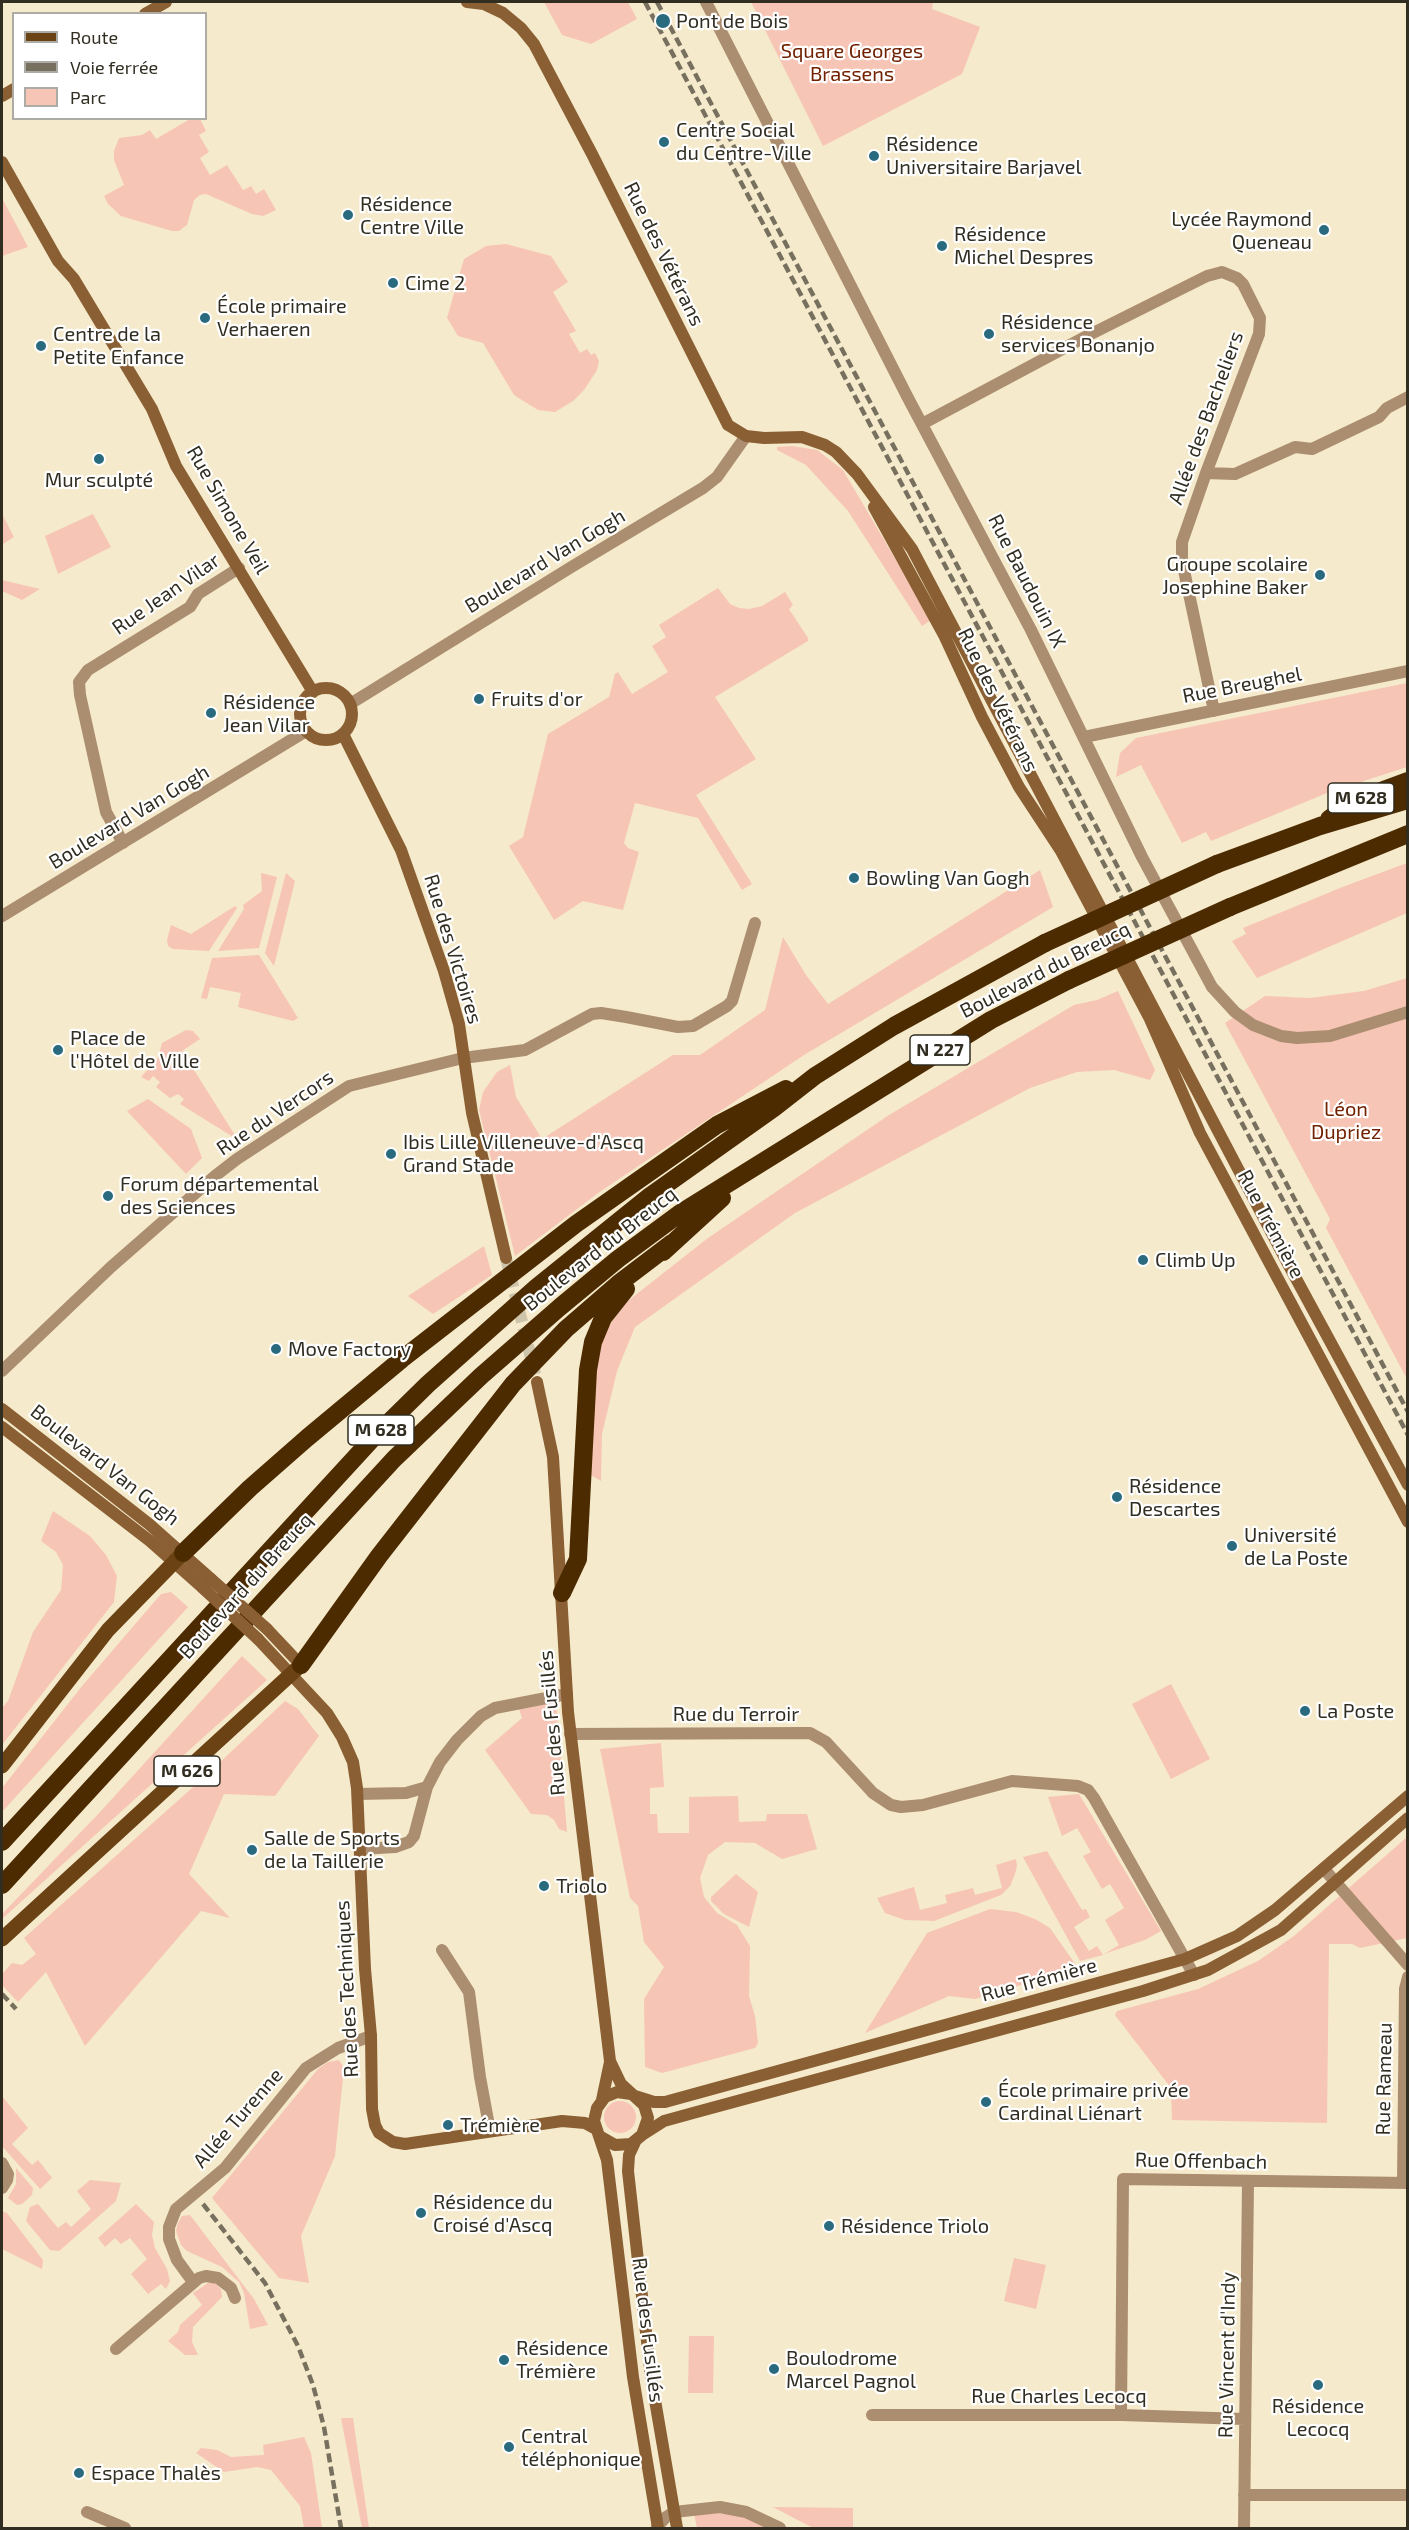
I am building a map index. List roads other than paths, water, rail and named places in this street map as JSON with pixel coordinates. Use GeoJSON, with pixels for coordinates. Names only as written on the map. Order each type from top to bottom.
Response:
{"type":"FeatureCollection","features":[{"type":"Feature","properties":{"kind":"highway","name":"M 628"},"geometry":{"type":"LineString","coordinates":[[1320,826],[1354,801],[1407,781]]}},
{"type":"Feature","properties":{"kind":"highway","name":"Boulevard du Breucq"},"geometry":{"type":"LineString","coordinates":[[2,1842],[299,1516],[402,1408],[583,1249],[650,1196],[815,1076],[894,1026],[1045,943],[1217,864],[1320,826],[1407,800]]}},
{"type":"Feature","properties":{"kind":"highway","name":"Boulevard du Breucq"},"geometry":{"type":"LineString","coordinates":[[2,1885],[305,1553],[440,1414],[509,1350],[618,1259],[679,1214],[991,1020],[1069,980],[1230,907],[1407,834]]}},
{"type":"Feature","properties":{"kind":"highway"},"geometry":{"type":"LineString","coordinates":[[1339,862],[1407,844]]}},
{"type":"Feature","properties":{"kind":"highway"},"geometry":{"type":"LineString","coordinates":[[178,1558],[250,1488],[315,1431],[576,1224],[717,1125],[760,1101],[815,1076]]}},
{"type":"Feature","properties":{"kind":"highway"},"geometry":{"type":"LineString","coordinates":[[296,1670],[379,1556],[513,1384],[566,1329],[672,1243],[758,1166]]}},
{"type":"Feature","properties":{"kind":"highway"},"geometry":{"type":"LineString","coordinates":[[562,1593],[578,1559],[588,1370],[592,1342],[610,1306],[672,1243]]}},
{"type":"Feature","properties":{"kind":"main road"},"geometry":{"type":"LineString","coordinates":[[148,12],[166,2]]}},
{"type":"Feature","properties":{"kind":"main road","name":"Rue des Vétérans"},"geometry":{"type":"LineString","coordinates":[[466,2],[484,4],[503,13],[521,27],[534,44],[728,425],[746,436],[764,438],[794,436],[815,441],[837,452],[858,474],[912,549],[1112,937]]}},
{"type":"Feature","properties":{"kind":"main road","name":"Rue Simone Veil"},"geometry":{"type":"LineString","coordinates":[[2,162],[58,261],[74,279],[157,417],[176,466],[314,692]]}},
{"type":"Feature","properties":{"kind":"main road","name":"Rue des Vétérans"},"geometry":{"type":"LineString","coordinates":[[858,474],[944,635],[982,717],[1019,787],[1061,851],[1112,937]]}},
{"type":"Feature","properties":{"kind":"main road"},"geometry":{"type":"LineString","coordinates":[[325,688],[337,690],[350,704],[351,721],[343,734],[332,740],[324,740],[306,731],[301,720],[301,708],[304,700],[314,692],[325,688]]}},
{"type":"Feature","properties":{"kind":"main road","name":"Rue des Victoires"},"geometry":{"type":"LineString","coordinates":[[343,734],[390,825],[417,892],[452,998],[472,1113],[506,1258]]}},
{"type":"Feature","properties":{"kind":"main road","name":"Rue Trémière"},"geometry":{"type":"LineString","coordinates":[[1112,937],[1407,1485]]}},
{"type":"Feature","properties":{"kind":"main road","name":"Rue Trémière"},"geometry":{"type":"LineString","coordinates":[[1112,937],[1200,1133],[1407,1522]]}},
{"type":"Feature","properties":{"kind":"main road","name":"Rue des Fusillés"},"geometry":{"type":"LineString","coordinates":[[537,1382],[553,1456],[570,1734],[610,2061],[618,2080],[644,2105],[647,2114],[647,2127],[629,2154],[629,2183],[651,2377],[677,2529]]}},
{"type":"Feature","properties":{"kind":"main road","name":"Boulevard Van Gogh"},"geometry":{"type":"LineString","coordinates":[[2,1409],[82,1470],[178,1558]]}},
{"type":"Feature","properties":{"kind":"main road","name":"Boulevard Van Gogh"},"geometry":{"type":"LineString","coordinates":[[2,1427],[150,1540],[178,1558]]}},
{"type":"Feature","properties":{"kind":"main road"},"geometry":{"type":"LineString","coordinates":[[2,1766],[108,1630],[178,1558],[267,1629],[296,1670]]}},
{"type":"Feature","properties":{"kind":"main road"},"geometry":{"type":"LineString","coordinates":[[207,1583],[258,1639],[296,1670]]}},
{"type":"Feature","properties":{"kind":"main road","name":"Rue des Techniques"},"geometry":{"type":"LineString","coordinates":[[296,1670],[342,1737],[353,1762],[358,1794],[365,1969],[371,2037],[372,2109],[375,2125],[385,2138],[405,2144],[562,2121],[585,2123],[599,2133]]}},
{"type":"Feature","properties":{"kind":"main road","name":"M 626"},"geometry":{"type":"LineString","coordinates":[[2,1939],[296,1670]]}},
{"type":"Feature","properties":{"kind":"main road","name":"Rue Trémière"},"geometry":{"type":"LineString","coordinates":[[633,2095],[665,2102],[1185,1959],[1237,1936],[1275,1910],[1407,1796]]}},
{"type":"Feature","properties":{"kind":"main road","name":"Rue Trémière"},"geometry":{"type":"LineString","coordinates":[[639,2139],[664,2121],[1194,1975],[1230,1960],[1281,1930],[1407,1818]]}},
{"type":"Feature","properties":{"kind":"main road","name":"Rue des Fusillés"},"geometry":{"type":"LineString","coordinates":[[610,2061],[600,2102],[594,2116],[608,2168],[633,2377],[657,2528]]}},
{"type":"Feature","properties":{"kind":"main road"},"geometry":{"type":"LineString","coordinates":[[600,2102],[613,2093],[633,2095]]}},
{"type":"Feature","properties":{"kind":"main road","name":"Rue des Techniques"},"geometry":{"type":"LineString","coordinates":[[562,2121],[600,2102]]}},
{"type":"Feature","properties":{"kind":"main road"},"geometry":{"type":"LineString","coordinates":[[599,2133],[607,2142],[619,2146],[639,2139]]}},
{"type":"Feature","properties":{"kind":"street","name":"Rue Baudouin IX"},"geometry":{"type":"LineString","coordinates":[[706,2],[922,424],[1020,608],[1142,856],[1203,971],[1223,1000],[1253,1025],[1270,1032],[1297,1038],[1314,1039],[1345,1032],[1407,1012]]}},
{"type":"Feature","properties":{"kind":"street","name":"Allée des Bacheliers"},"geometry":{"type":"LineString","coordinates":[[922,424],[1085,337],[1207,276],[1222,272],[1237,278],[1243,284],[1256,310],[1260,326],[1259,334],[1182,542],[1214,711]]}},
{"type":"Feature","properties":{"kind":"street"},"geometry":{"type":"LineString","coordinates":[[1206,473],[1235,474],[1295,447],[1312,448],[1379,417],[1387,408],[1407,397]]}},
{"type":"Feature","properties":{"kind":"street","name":"Boulevard Van Gogh"},"geometry":{"type":"LineString","coordinates":[[350,704],[703,488],[717,477],[746,436]]}},
{"type":"Feature","properties":{"kind":"street","name":"Rue Jean Vilar"},"geometry":{"type":"LineString","coordinates":[[123,843],[106,812],[79,682],[88,670],[189,607],[198,594],[239,568]]}},
{"type":"Feature","properties":{"kind":"street","name":"Rue Breughel"},"geometry":{"type":"LineString","coordinates":[[1084,737],[1407,671]]}},
{"type":"Feature","properties":{"kind":"street","name":"Boulevard Van Gogh"},"geometry":{"type":"LineString","coordinates":[[2,916],[306,731]]}},
{"type":"Feature","properties":{"kind":"street","name":"Rue du Vercors"},"geometry":{"type":"LineString","coordinates":[[2,1371],[125,1254],[237,1159],[349,1086],[463,1058],[525,1050],[592,1014],[626,1017],[678,1028],[693,1026],[727,1006],[732,1000],[755,923]]}},
{"type":"Feature","properties":{"kind":"street"},"geometry":{"type":"LineString","coordinates":[[361,1849],[395,1847],[409,1842],[414,1836],[427,1787],[447,1751],[481,1716],[495,1708],[567,1694]]}},
{"type":"Feature","properties":{"kind":"street","name":"Rue du Terroir"},"geometry":{"type":"LineString","coordinates":[[570,1734],[810,1733],[826,1742],[873,1793],[891,1805],[901,1807],[923,1805],[1012,1781],[1078,1786],[1088,1790],[1094,1798],[1194,1975]]}},
{"type":"Feature","properties":{"kind":"street"},"geometry":{"type":"LineString","coordinates":[[358,1794],[406,1793],[427,1787]]}},
{"type":"Feature","properties":{"kind":"street"},"geometry":{"type":"LineString","coordinates":[[1324,1869],[1407,1965]]}},
{"type":"Feature","properties":{"kind":"street"},"geometry":{"type":"LineString","coordinates":[[442,1950],[469,1992],[490,2131]]}},
{"type":"Feature","properties":{"kind":"street","name":"Rue Rameau"},"geometry":{"type":"LineString","coordinates":[[1405,2183],[1403,2059],[1407,1977]]}},
{"type":"Feature","properties":{"kind":"street","name":"Allée Turenne"},"geometry":{"type":"LineString","coordinates":[[193,2282],[177,2260],[169,2239],[168,2227],[176,2209],[225,2168],[306,2068],[338,2048],[371,2037]]}},
{"type":"Feature","properties":{"kind":"street"},"geometry":{"type":"LineString","coordinates":[[2,2163],[8,2174],[2,2188]]}},
{"type":"Feature","properties":{"kind":"street","name":"Rue Offenbach"},"geometry":{"type":"LineString","coordinates":[[1121,2415],[1123,2179],[1405,2183]]}},
{"type":"Feature","properties":{"kind":"street","name":"Rue Vincent d'Indy"},"geometry":{"type":"LineString","coordinates":[[1244,2529],[1248,2181]]}},
{"type":"Feature","properties":{"kind":"street"},"geometry":{"type":"LineString","coordinates":[[116,2349],[193,2282],[206,2276],[219,2278],[231,2288],[236,2298]]}},
{"type":"Feature","properties":{"kind":"street","name":"Rue Charles Lecocq"},"geometry":{"type":"LineString","coordinates":[[872,2415],[1121,2415],[1245,2419]]}},
{"type":"Feature","properties":{"kind":"street"},"geometry":{"type":"LineString","coordinates":[[1244,2495],[1407,2495]]}},
{"type":"Feature","properties":{"kind":"street"},"geometry":{"type":"LineString","coordinates":[[657,2528],[666,2517],[674,2512],[706,2507],[737,2509],[758,2516],[780,2529]]}},
{"type":"Feature","properties":{"kind":"street"},"geometry":{"type":"LineString","coordinates":[[87,2512],[125,2529]]}},
{"type":"Feature","properties":{"kind":"tunnel"},"geometry":{"type":"LineString","coordinates":[[506,1258],[537,1382]]}},
{"type":"Feature","properties":{"kind":"railway"},"geometry":{"type":"LineString","coordinates":[[645,2],[1408,1435]]}},
{"type":"Feature","properties":{"kind":"railway"},"geometry":{"type":"LineString","coordinates":[[657,2],[1408,1412]]}},
{"type":"Feature","properties":{"kind":"railway"},"geometry":{"type":"LineString","coordinates":[[2,1994],[16,2009]]}},
{"type":"Feature","properties":{"kind":"railway"},"geometry":{"type":"LineString","coordinates":[[203,2204],[265,2283],[298,2346],[313,2385],[324,2427],[341,2528]]}},
{"type":"Feature","properties":{"kind":"place","name":"Pont de Bois"},"geometry":{"type":"Point","coordinates":[663,21]}},
{"type":"Feature","properties":{"kind":"place","name":"Centre Social du Centre-Ville"},"geometry":{"type":"Point","coordinates":[664,142]}},
{"type":"Feature","properties":{"kind":"place","name":"Résidence Universitaire Barjavel"},"geometry":{"type":"Point","coordinates":[874,156]}},
{"type":"Feature","properties":{"kind":"place","name":"Résidence Centre Ville"},"geometry":{"type":"Point","coordinates":[348,215]}},
{"type":"Feature","properties":{"kind":"place","name":"Lycée Raymond Queneau"},"geometry":{"type":"Point","coordinates":[1324,230]}},
{"type":"Feature","properties":{"kind":"place","name":"Résidence Michel Despres"},"geometry":{"type":"Point","coordinates":[942,246]}},
{"type":"Feature","properties":{"kind":"place","name":"Cime 2"},"geometry":{"type":"Point","coordinates":[393,283]}},
{"type":"Feature","properties":{"kind":"place","name":"École primaire Verhaeren"},"geometry":{"type":"Point","coordinates":[205,318]}},
{"type":"Feature","properties":{"kind":"place","name":"Résidence services Bonanjo"},"geometry":{"type":"Point","coordinates":[989,334]}},
{"type":"Feature","properties":{"kind":"place","name":"Centre de la Petite Enfance"},"geometry":{"type":"Point","coordinates":[41,346]}},
{"type":"Feature","properties":{"kind":"place","name":"Mur sculpté"},"geometry":{"type":"Point","coordinates":[99,459]}},
{"type":"Feature","properties":{"kind":"place","name":"Groupe scolaire Josephine Baker"},"geometry":{"type":"Point","coordinates":[1320,575]}},
{"type":"Feature","properties":{"kind":"place","name":"Fruits d'or"},"geometry":{"type":"Point","coordinates":[479,699]}},
{"type":"Feature","properties":{"kind":"place","name":"Résidence Jean Vilar"},"geometry":{"type":"Point","coordinates":[211,713]}},
{"type":"Feature","properties":{"kind":"place","name":"Bowling Van Gogh"},"geometry":{"type":"Point","coordinates":[854,878]}},
{"type":"Feature","properties":{"kind":"place","name":"Place de l'Hôtel de Ville"},"geometry":{"type":"Point","coordinates":[58,1050]}},
{"type":"Feature","properties":{"kind":"place","name":"Ibis Lille Villeneuve-d'Ascq Grand Stade"},"geometry":{"type":"Point","coordinates":[391,1154]}},
{"type":"Feature","properties":{"kind":"place","name":"Forum départemental des Sciences"},"geometry":{"type":"Point","coordinates":[108,1196]}},
{"type":"Feature","properties":{"kind":"place","name":"Climb Up"},"geometry":{"type":"Point","coordinates":[1143,1260]}},
{"type":"Feature","properties":{"kind":"place","name":"Move Factory"},"geometry":{"type":"Point","coordinates":[276,1349]}},
{"type":"Feature","properties":{"kind":"place","name":"Résidence Descartes"},"geometry":{"type":"Point","coordinates":[1117,1497]}},
{"type":"Feature","properties":{"kind":"place","name":"Université de La Poste"},"geometry":{"type":"Point","coordinates":[1232,1546]}},
{"type":"Feature","properties":{"kind":"place","name":"La Poste"},"geometry":{"type":"Point","coordinates":[1305,1711]}},
{"type":"Feature","properties":{"kind":"place","name":"Salle de Sports de la Taillerie"},"geometry":{"type":"Point","coordinates":[252,1850]}},
{"type":"Feature","properties":{"kind":"place","name":"Triolo"},"geometry":{"type":"Point","coordinates":[544,1886]}},
{"type":"Feature","properties":{"kind":"place","name":"École primaire privée Cardinal Liénart"},"geometry":{"type":"Point","coordinates":[986,2102]}},
{"type":"Feature","properties":{"kind":"place","name":"Trémière"},"geometry":{"type":"Point","coordinates":[448,2125]}},
{"type":"Feature","properties":{"kind":"place","name":"Résidence du Croisé d'Ascq"},"geometry":{"type":"Point","coordinates":[421,2213]}},
{"type":"Feature","properties":{"kind":"place","name":"Résidence Triolo"},"geometry":{"type":"Point","coordinates":[829,2226]}},
{"type":"Feature","properties":{"kind":"place","name":"Résidence Trémière"},"geometry":{"type":"Point","coordinates":[504,2360]}},
{"type":"Feature","properties":{"kind":"place","name":"Boulodrome Marcel Pagnol"},"geometry":{"type":"Point","coordinates":[774,2369]}},
{"type":"Feature","properties":{"kind":"place","name":"Résidence Lecocq"},"geometry":{"type":"Point","coordinates":[1318,2385]}},
{"type":"Feature","properties":{"kind":"place","name":"Central téléphonique"},"geometry":{"type":"Point","coordinates":[509,2447]}},
{"type":"Feature","properties":{"kind":"place","name":"Espace Thalès"},"geometry":{"type":"Point","coordinates":[79,2473]}},
{"type":"Feature","properties":{"kind":"park label","name":"Square Georges Brassens"},"geometry":{"type":"Point","coordinates":[852,62]}},
{"type":"Feature","properties":{"kind":"park label","name":"Léon Dupriez"},"geometry":{"type":"Point","coordinates":[1346,1120]}}]}
